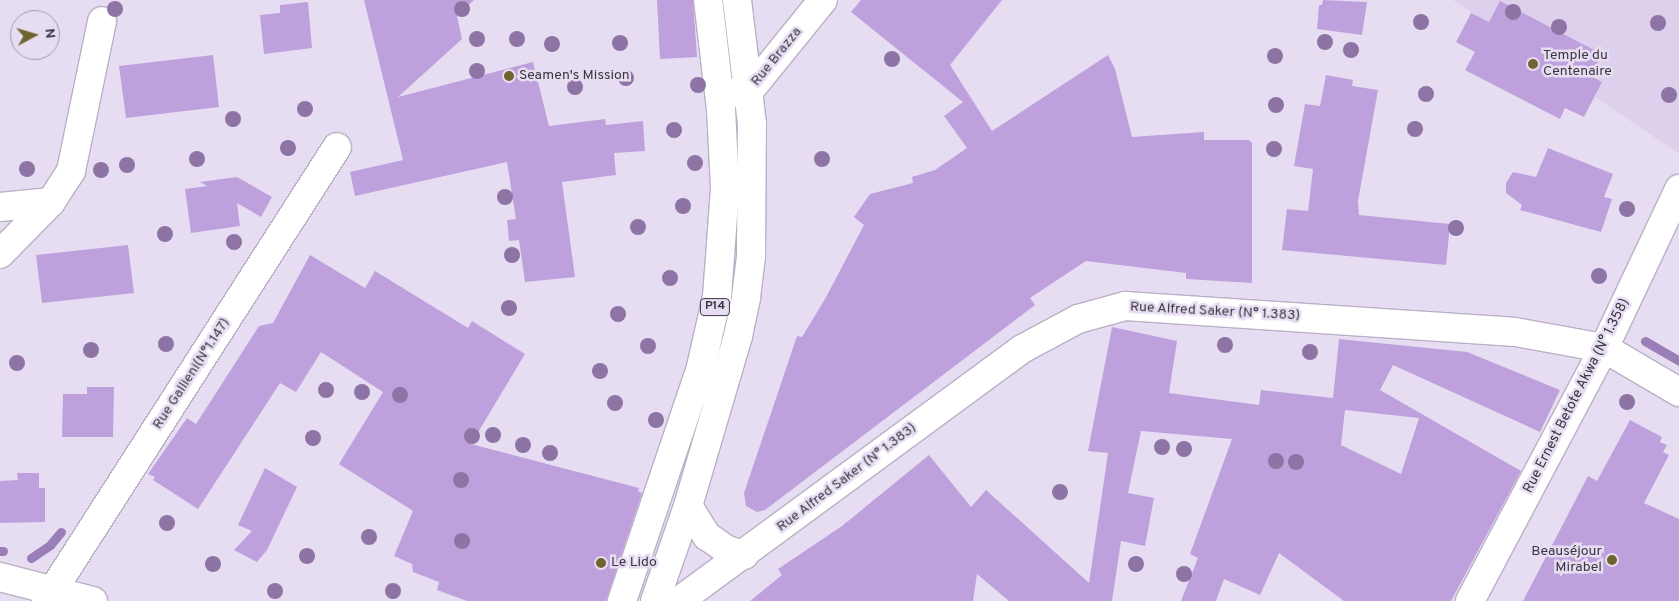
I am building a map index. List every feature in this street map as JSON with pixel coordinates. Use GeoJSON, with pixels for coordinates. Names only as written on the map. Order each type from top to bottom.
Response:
{"type":"FeatureCollection","features":[{"type":"Feature","properties":{"kind":"street","name":"P14"},"geometry":{"type":"LineString","coordinates":[[622,601],[700,370],[717,297],[725,188],[720,95],[708,0]]}},
{"type":"Feature","properties":{"kind":"street","name":"P14"},"geometry":{"type":"LineString","coordinates":[[656,601],[688,506],[738,336],[746,297],[751,258],[750,90],[737,0]]}},
{"type":"Feature","properties":{"kind":"street","name":"Rue Brazza"},"geometry":{"type":"LineString","coordinates":[[720,95],[750,90],[823,0]]}},
{"type":"Feature","properties":{"kind":"street"},"geometry":{"type":"LineString","coordinates":[[0,254],[51,202],[71,171],[102,21]]}},
{"type":"Feature","properties":{"kind":"street","name":"Rue Gallieni(N°1.147)"},"geometry":{"type":"LineString","coordinates":[[50,596],[337,147]]}},
{"type":"Feature","properties":{"kind":"street","name":"Rue Ernest Betote Akwa (N° 1.358)"},"geometry":{"type":"LineString","coordinates":[[1470,601],[1604,348],[1679,189]]}},
{"type":"Feature","properties":{"kind":"street"},"geometry":{"type":"LineString","coordinates":[[0,207],[51,202]]}},
{"type":"Feature","properties":{"kind":"street","name":"Rue Alfred Saker (N° 1.383)"},"geometry":{"type":"LineString","coordinates":[[678,601],[744,555],[1022,349],[1078,319],[1125,306],[1488,329],[1604,348],[1679,392]]}},
{"type":"Feature","properties":{"kind":"street"},"geometry":{"type":"LineString","coordinates":[[688,506],[707,536],[727,550],[744,555]]}},
{"type":"Feature","properties":{"kind":"street"},"geometry":{"type":"LineString","coordinates":[[0,577],[50,596],[93,601]]}},
{"type":"Feature","properties":{"kind":"shaded area"},"geometry":{"type":"Polygon","coordinates":[[[1453,0],[1679,0],[1679,154],[1453,0]]]}},
{"type":"Feature","properties":{"kind":"building"},"geometry":{"type":"Polygon","coordinates":[[[364,0],[474,0],[457,16],[462,39],[398,97],[533,62],[549,126],[605,119],[606,125],[643,121],[645,151],[614,153],[616,175],[562,182],[575,277],[525,282],[519,240],[509,241],[507,220],[516,219],[507,162],[355,196],[350,172],[403,160],[364,0]]]}},
{"type":"Feature","properties":{"kind":"building"},"geometry":{"type":"Polygon","coordinates":[[[657,0],[693,0],[697,57],[660,59],[657,0]]]}},
{"type":"Feature","properties":{"kind":"building"},"geometry":{"type":"Polygon","coordinates":[[[861,0],[1002,0],[950,65],[992,131],[1108,55],[1115,69],[1132,137],[1204,132],[1204,140],[1249,140],[1252,143],[1252,283],[1186,279],[1186,273],[1086,261],[1030,298],[1035,305],[765,510],[757,512],[746,506],[744,493],[797,336],[802,337],[825,299],[864,225],[854,217],[870,194],[913,183],[912,177],[935,170],[967,148],[944,116],[963,102],[851,12],[861,0]]]}},
{"type":"Feature","properties":{"kind":"building"},"geometry":{"type":"Polygon","coordinates":[[[1323,0],[1367,2],[1362,35],[1317,29],[1319,5],[1322,5],[1323,0]]]}},
{"type":"Feature","properties":{"kind":"building","name":"Temple du Centenaire"},"geometry":{"type":"Polygon","coordinates":[[[1500,1],[1594,50],[1592,54],[1600,58],[1591,76],[1602,82],[1584,117],[1565,108],[1560,119],[1465,70],[1475,52],[1456,42],[1471,13],[1489,22],[1500,1]]]}},
{"type":"Feature","properties":{"kind":"building"},"geometry":{"type":"Polygon","coordinates":[[[308,2],[312,48],[264,54],[260,15],[280,13],[280,5],[308,2]]]}},
{"type":"Feature","properties":{"kind":"building"},"geometry":{"type":"Polygon","coordinates":[[[213,55],[219,107],[126,118],[119,66],[213,55]]]}},
{"type":"Feature","properties":{"kind":"building"},"geometry":{"type":"Polygon","coordinates":[[[1326,75],[1353,80],[1352,86],[1378,90],[1358,201],[1359,215],[1450,224],[1446,265],[1282,250],[1287,209],[1308,211],[1313,169],[1294,166],[1305,104],[1320,106],[1326,75]]]}},
{"type":"Feature","properties":{"kind":"building"},"geometry":{"type":"Polygon","coordinates":[[[1548,148],[1613,174],[1604,197],[1612,199],[1601,232],[1520,210],[1522,205],[1506,193],[1506,183],[1513,172],[1536,177],[1548,148]]]}},
{"type":"Feature","properties":{"kind":"building"},"geometry":{"type":"Polygon","coordinates":[[[237,177],[272,197],[261,217],[237,203],[240,226],[191,233],[185,189],[207,186],[200,182],[237,177]]]}},
{"type":"Feature","properties":{"kind":"building"},"geometry":{"type":"Polygon","coordinates":[[[128,245],[134,293],[42,303],[36,255],[128,245]]]}},
{"type":"Feature","properties":{"kind":"building"},"geometry":{"type":"Polygon","coordinates":[[[310,255],[365,288],[375,271],[468,328],[472,321],[525,354],[471,444],[639,488],[638,491],[642,493],[606,601],[467,601],[437,590],[439,582],[413,572],[412,564],[394,556],[413,511],[339,464],[383,392],[321,352],[296,392],[280,383],[198,509],[153,480],[155,477],[148,474],[187,418],[196,424],[259,326],[273,323],[310,255]]]}},
{"type":"Feature","properties":{"kind":"building"},"geometry":{"type":"Polygon","coordinates":[[[1112,327],[1177,341],[1169,393],[1259,405],[1261,390],[1333,398],[1339,339],[1467,352],[1560,390],[1540,432],[1393,365],[1380,390],[1521,471],[1451,601],[1344,601],[1279,553],[1260,595],[1224,579],[1216,601],[1181,601],[1198,558],[1190,554],[1232,439],[1141,431],[1128,493],[1154,498],[1145,546],[1121,541],[1112,601],[1009,601],[977,574],[973,601],[750,601],[782,575],[778,569],[842,526],[929,455],[971,507],[986,490],[1089,583],[1108,453],[1088,451],[1112,327]],[[1345,410],[1341,445],[1401,474],[1419,418],[1345,410]]]}},
{"type":"Feature","properties":{"kind":"building"},"geometry":{"type":"Polygon","coordinates":[[[87,387],[114,387],[113,437],[62,437],[63,394],[87,394],[87,387]]]}},
{"type":"Feature","properties":{"kind":"building","name":"Beauséjour Mirabel"},"geometry":{"type":"Polygon","coordinates":[[[1630,420],[1662,437],[1660,442],[1667,445],[1663,452],[1669,455],[1644,503],[1679,519],[1679,601],[1523,601],[1588,476],[1597,481],[1630,420]]]}},
{"type":"Feature","properties":{"kind":"building"},"geometry":{"type":"Polygon","coordinates":[[[265,468],[297,487],[267,550],[257,562],[234,550],[252,531],[238,525],[265,468]]]}},
{"type":"Feature","properties":{"kind":"building"},"geometry":{"type":"Polygon","coordinates":[[[17,473],[39,473],[39,488],[45,488],[45,522],[0,523],[0,481],[18,480],[17,473]]]}},
{"type":"Feature","properties":{"kind":"waterway"},"geometry":{"type":"LineString","coordinates":[[1645,341],[1679,361]]}},
{"type":"Feature","properties":{"kind":"waterway"},"geometry":{"type":"LineString","coordinates":[[31,558],[50,545],[61,532]]}},
{"type":"Feature","properties":{"kind":"place","name":"Temple du Centenaire"},"geometry":{"type":"Point","coordinates":[1533,64]}},
{"type":"Feature","properties":{"kind":"place","name":"Seamen's Mission"},"geometry":{"type":"Point","coordinates":[509,76]}},
{"type":"Feature","properties":{"kind":"place","name":"Beauséjour Mirabel"},"geometry":{"type":"Point","coordinates":[1612,560]}},
{"type":"Feature","properties":{"kind":"place","name":"Le Lido"},"geometry":{"type":"Point","coordinates":[601,563]}}]}
